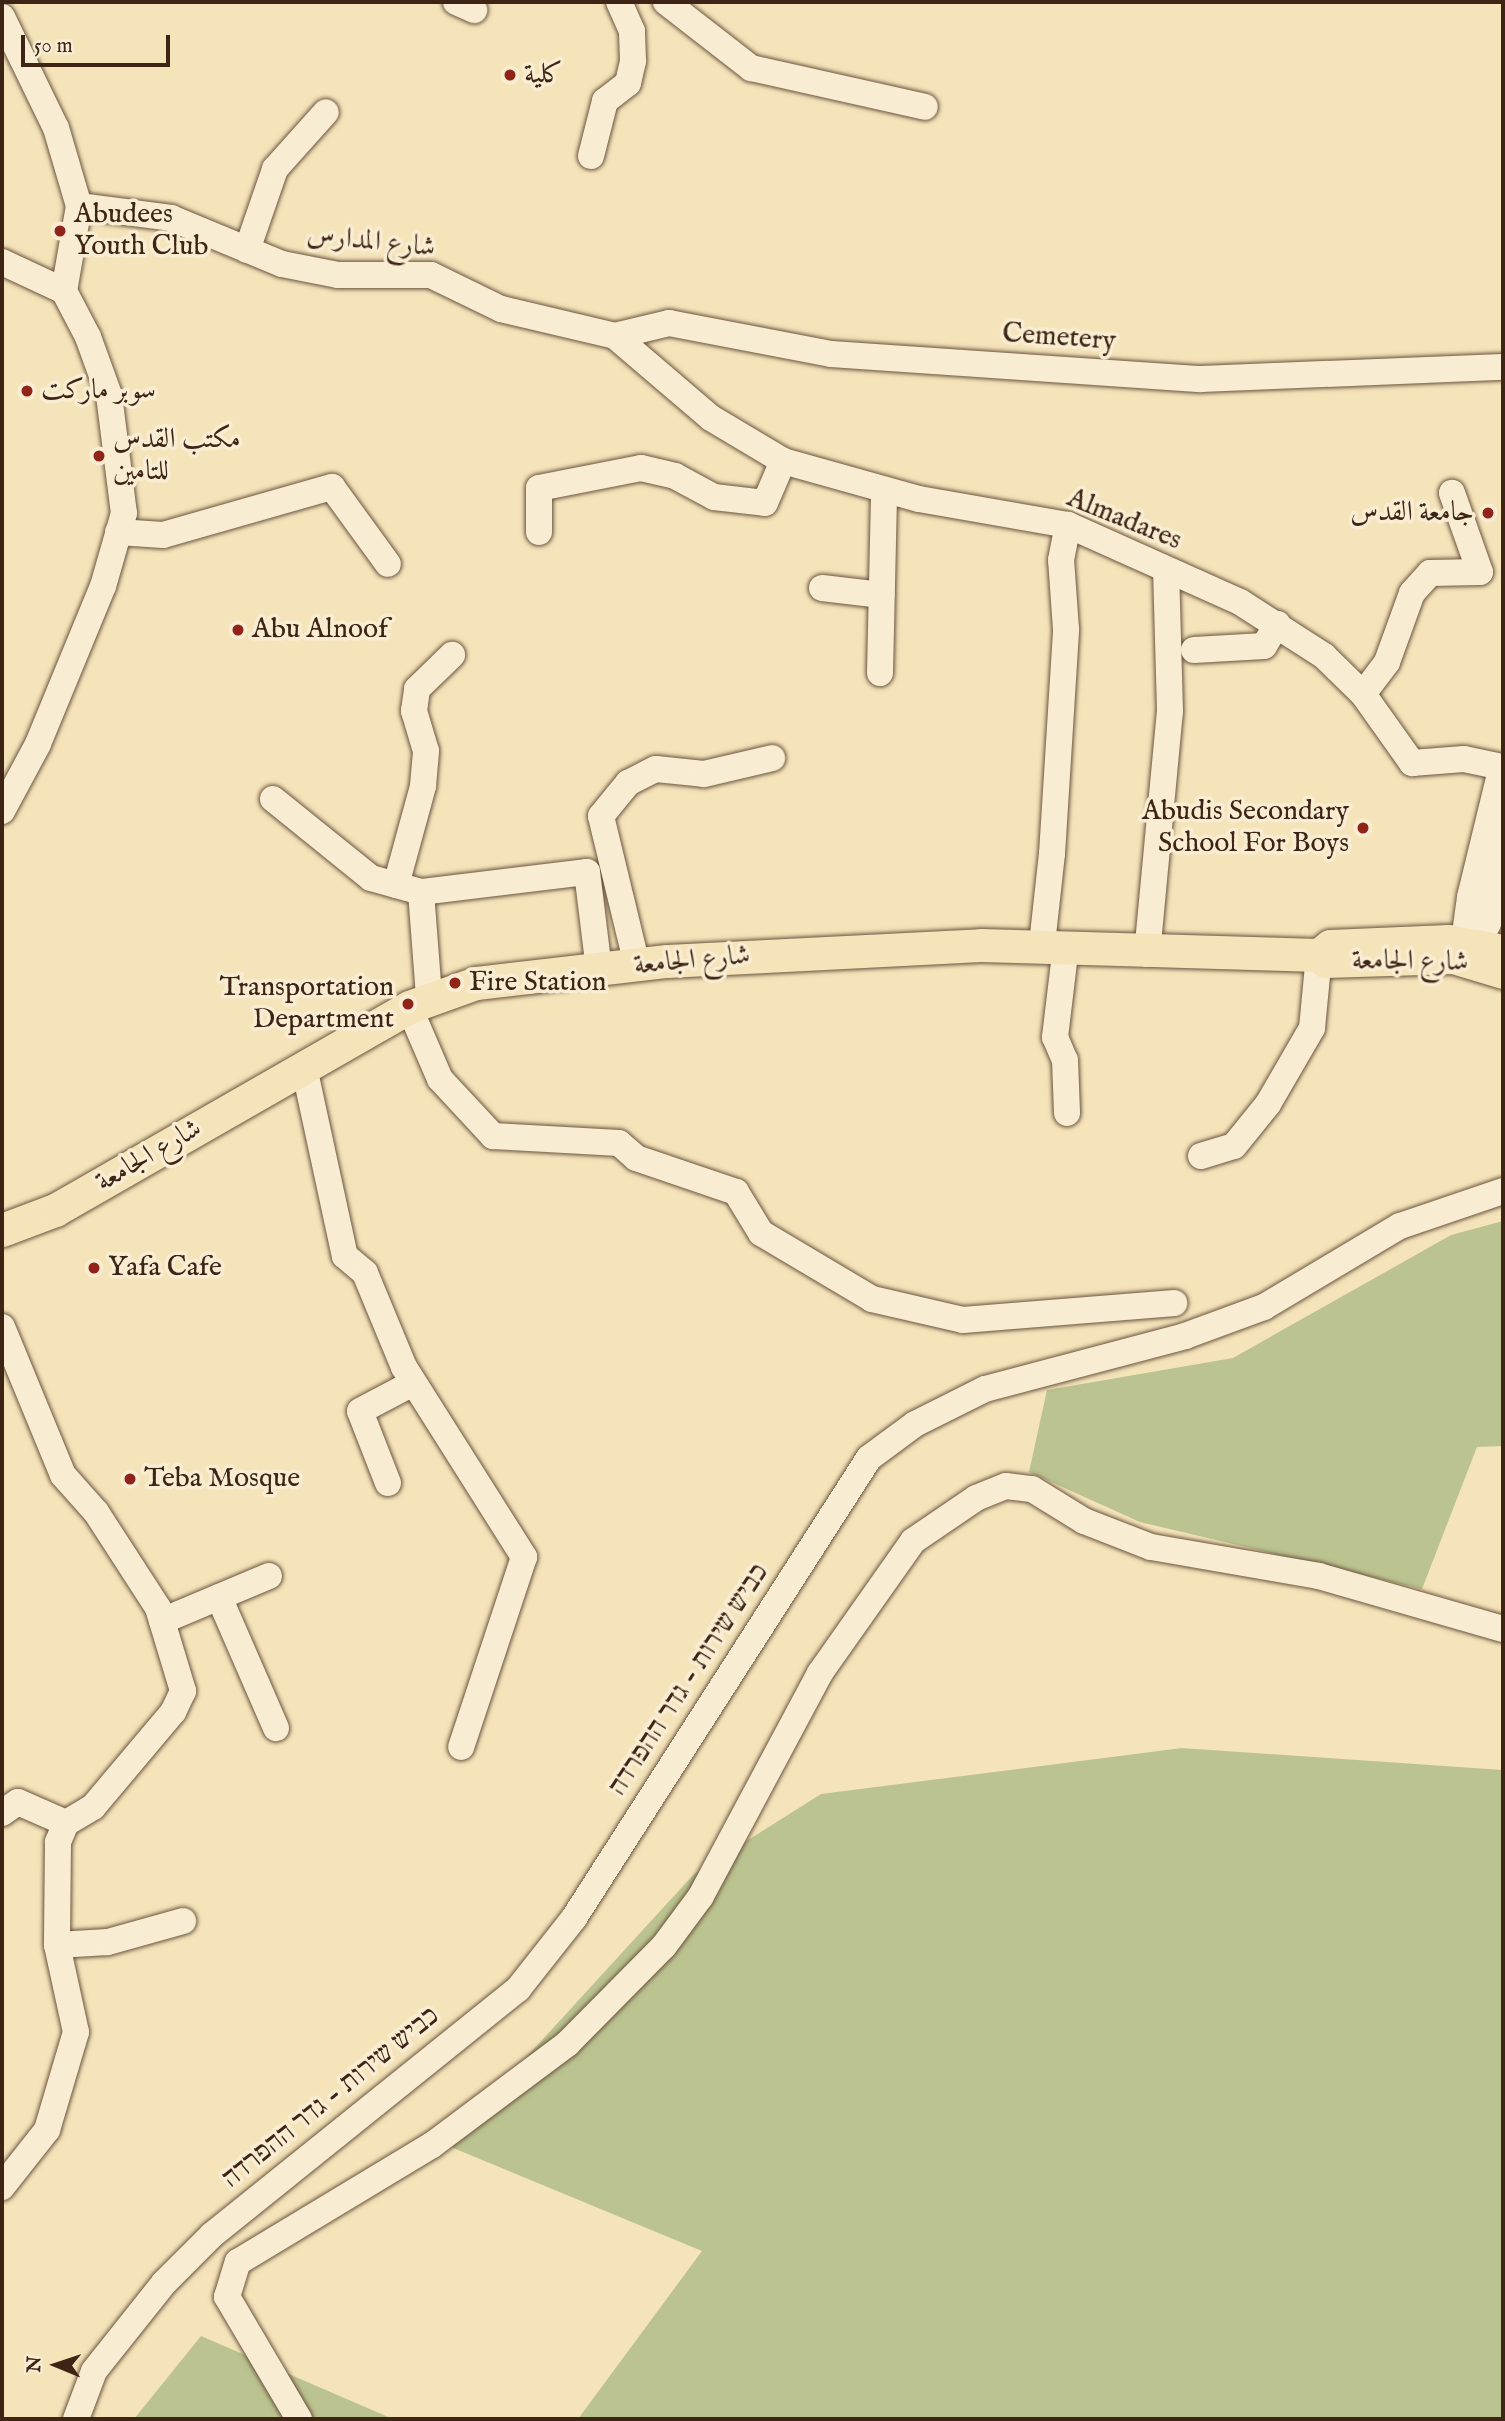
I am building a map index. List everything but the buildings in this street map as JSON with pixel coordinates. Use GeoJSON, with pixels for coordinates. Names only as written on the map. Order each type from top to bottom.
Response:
{"type":"FeatureCollection","features":[{"type":"Feature","properties":{"kind":"main road","name":"شارع الجامعة"},"geometry":{"type":"LineString","coordinates":[[2,1230],[55,1210],[419,1002],[476,983],[637,965],[1054,945],[1147,954],[1319,954],[1330,946],[1479,949],[1503,972]]}},
{"type":"Feature","properties":{"kind":"street"},"geometry":{"type":"LineString","coordinates":[[2,12],[4,2]]}},
{"type":"Feature","properties":{"kind":"street"},"geometry":{"type":"LineString","coordinates":[[591,156],[605,101],[628,83],[632,61],[632,31],[619,2]]}},
{"type":"Feature","properties":{"kind":"street"},"geometry":{"type":"LineString","coordinates":[[666,2],[751,68],[925,107]]}},
{"type":"Feature","properties":{"kind":"street"},"geometry":{"type":"LineString","coordinates":[[2,17],[56,128],[79,206],[64,290],[108,395],[124,513],[43,732],[2,811]]}},
{"type":"Feature","properties":{"kind":"street"},"geometry":{"type":"LineString","coordinates":[[247,250],[275,169],[326,112]]}},
{"type":"Feature","properties":{"kind":"street","name":"شارع المدارس"},"geometry":{"type":"LineString","coordinates":[[79,206],[171,218],[247,250],[338,275],[431,275],[501,309],[615,336]]}},
{"type":"Feature","properties":{"kind":"street"},"geometry":{"type":"LineString","coordinates":[[2,262],[64,290]]}},
{"type":"Feature","properties":{"kind":"street","name":"Cemetery"},"geometry":{"type":"LineString","coordinates":[[615,336],[669,323],[831,354],[1200,379],[1503,367]]}},
{"type":"Feature","properties":{"kind":"street","name":"Almadares"},"geometry":{"type":"LineString","coordinates":[[615,336],[711,418],[783,461],[884,490],[1068,525],[1278,624],[1363,694],[1412,762],[1464,759],[1502,769],[1496,883],[1479,949]]}},
{"type":"Feature","properties":{"kind":"street"},"geometry":{"type":"LineString","coordinates":[[539,532],[539,488],[641,468],[675,476],[714,497],[765,503],[783,461]]}},
{"type":"Feature","properties":{"kind":"street"},"geometry":{"type":"LineString","coordinates":[[118,532],[163,535],[332,488],[388,564]]}},
{"type":"Feature","properties":{"kind":"street"},"geometry":{"type":"LineString","coordinates":[[880,673],[884,490]]}},
{"type":"Feature","properties":{"kind":"street"},"geometry":{"type":"LineString","coordinates":[[1363,694],[1387,662],[1412,593],[1430,573],[1480,572],[1452,494]]}},
{"type":"Feature","properties":{"kind":"street"},"geometry":{"type":"LineString","coordinates":[[1067,1113],[1065,1060],[1055,1037],[1052,854],[1066,629],[1061,560],[1068,525]]}},
{"type":"Feature","properties":{"kind":"street"},"geometry":{"type":"LineString","coordinates":[[1147,954],[1170,710],[1166,572]]}},
{"type":"Feature","properties":{"kind":"street"},"geometry":{"type":"LineString","coordinates":[[822,588],[882,595]]}},
{"type":"Feature","properties":{"kind":"street"},"geometry":{"type":"LineString","coordinates":[[1194,650],[1264,646],[1278,624]]}},
{"type":"Feature","properties":{"kind":"street"},"geometry":{"type":"LineString","coordinates":[[453,655],[418,689],[414,711],[426,751],[408,888],[419,1002],[440,1079],[493,1136],[618,1143],[636,1158],[736,1192],[761,1233],[872,1299],[963,1320],[1174,1303]]}},
{"type":"Feature","properties":{"kind":"street"},"geometry":{"type":"LineString","coordinates":[[637,965],[601,816],[628,783],[656,769],[704,774],[772,758]]}},
{"type":"Feature","properties":{"kind":"street"},"geometry":{"type":"LineString","coordinates":[[273,799],[371,878],[408,888],[587,872],[599,970]]}},
{"type":"Feature","properties":{"kind":"street"},"geometry":{"type":"LineString","coordinates":[[1201,1156],[1234,1146],[1268,1104],[1312,1028],[1319,954]]}},
{"type":"Feature","properties":{"kind":"street"},"geometry":{"type":"LineString","coordinates":[[304,1067],[345,1255],[365,1273],[413,1383],[524,1557],[461,1747]]}},
{"type":"Feature","properties":{"kind":"street","name":"כביש שירות - גדר ההפרדה"},"geometry":{"type":"LineString","coordinates":[[76,2419],[94,2371],[164,2283],[212,2235],[518,1989],[574,1918],[869,1458],[915,1424],[985,1389],[1185,1336],[1264,1307],[1401,1226],[1503,1191]]}},
{"type":"Feature","properties":{"kind":"street"},"geometry":{"type":"LineString","coordinates":[[2,1327],[63,1475],[96,1512],[162,1621],[184,1691],[93,1807],[66,1823],[58,1842],[57,1945],[76,2032],[47,2130],[2,2187]]}},
{"type":"Feature","properties":{"kind":"street"},"geometry":{"type":"LineString","coordinates":[[388,1483],[360,1411],[413,1383]]}},
{"type":"Feature","properties":{"kind":"street"},"geometry":{"type":"LineString","coordinates":[[299,2419],[227,2297],[238,2262],[432,2145],[567,2044],[664,1946],[701,1896],[820,1673],[913,1541],[976,1498],[1006,1486],[1032,1489],[1083,1521],[1152,1547],[1319,1576],[1503,1629]]}},
{"type":"Feature","properties":{"kind":"street"},"geometry":{"type":"LineString","coordinates":[[162,1621],[269,1576]]}},
{"type":"Feature","properties":{"kind":"street"},"geometry":{"type":"LineString","coordinates":[[219,1597],[276,1728]]}},
{"type":"Feature","properties":{"kind":"street"},"geometry":{"type":"LineString","coordinates":[[2,1813],[18,1802],[66,1823]]}},
{"type":"Feature","properties":{"kind":"street"},"geometry":{"type":"LineString","coordinates":[[57,1945],[108,1942],[183,1921]]}},
{"type":"Feature","properties":{"kind":"green space"},"geometry":{"type":"Polygon","coordinates":[[[1503,1221],[1503,1446],[1477,1447],[1422,1589],[1140,1522],[1029,1472],[1047,1390],[1233,1358],[1451,1235],[1503,1221]]]}},
{"type":"Feature","properties":{"kind":"green space"},"geometry":{"type":"Polygon","coordinates":[[[1182,1748],[1503,1770],[1503,2419],[578,2419],[702,2251],[446,2145],[694,1874],[821,1794],[1182,1748]]]}},
{"type":"Feature","properties":{"kind":"green space"},"geometry":{"type":"Polygon","coordinates":[[[201,2336],[393,2419],[134,2419],[201,2336]]]}},
{"type":"Feature","properties":{"kind":"place","name":"كلية"},"geometry":{"type":"Point","coordinates":[510,75]}},
{"type":"Feature","properties":{"kind":"place","name":"Abudees Youth Club"},"geometry":{"type":"Point","coordinates":[60,231]}},
{"type":"Feature","properties":{"kind":"place","name":"سوبر ماركت"},"geometry":{"type":"Point","coordinates":[27,391]}},
{"type":"Feature","properties":{"kind":"place","name":"مكتب القدس للتامين"},"geometry":{"type":"Point","coordinates":[99,456]}},
{"type":"Feature","properties":{"kind":"place","name":"جامعة القدس"},"geometry":{"type":"Point","coordinates":[1488,513]}},
{"type":"Feature","properties":{"kind":"place","name":"Abu Alnoof"},"geometry":{"type":"Point","coordinates":[238,630]}},
{"type":"Feature","properties":{"kind":"place","name":"Abudis Secondary School For Boys"},"geometry":{"type":"Point","coordinates":[1363,828]}},
{"type":"Feature","properties":{"kind":"place","name":"Fire Station"},"geometry":{"type":"Point","coordinates":[455,983]}},
{"type":"Feature","properties":{"kind":"place","name":"Transportation Department"},"geometry":{"type":"Point","coordinates":[408,1004]}},
{"type":"Feature","properties":{"kind":"place","name":"Yafa Cafe"},"geometry":{"type":"Point","coordinates":[94,1268]}},
{"type":"Feature","properties":{"kind":"place","name":"Teba Mosque"},"geometry":{"type":"Point","coordinates":[130,1479]}}]}
